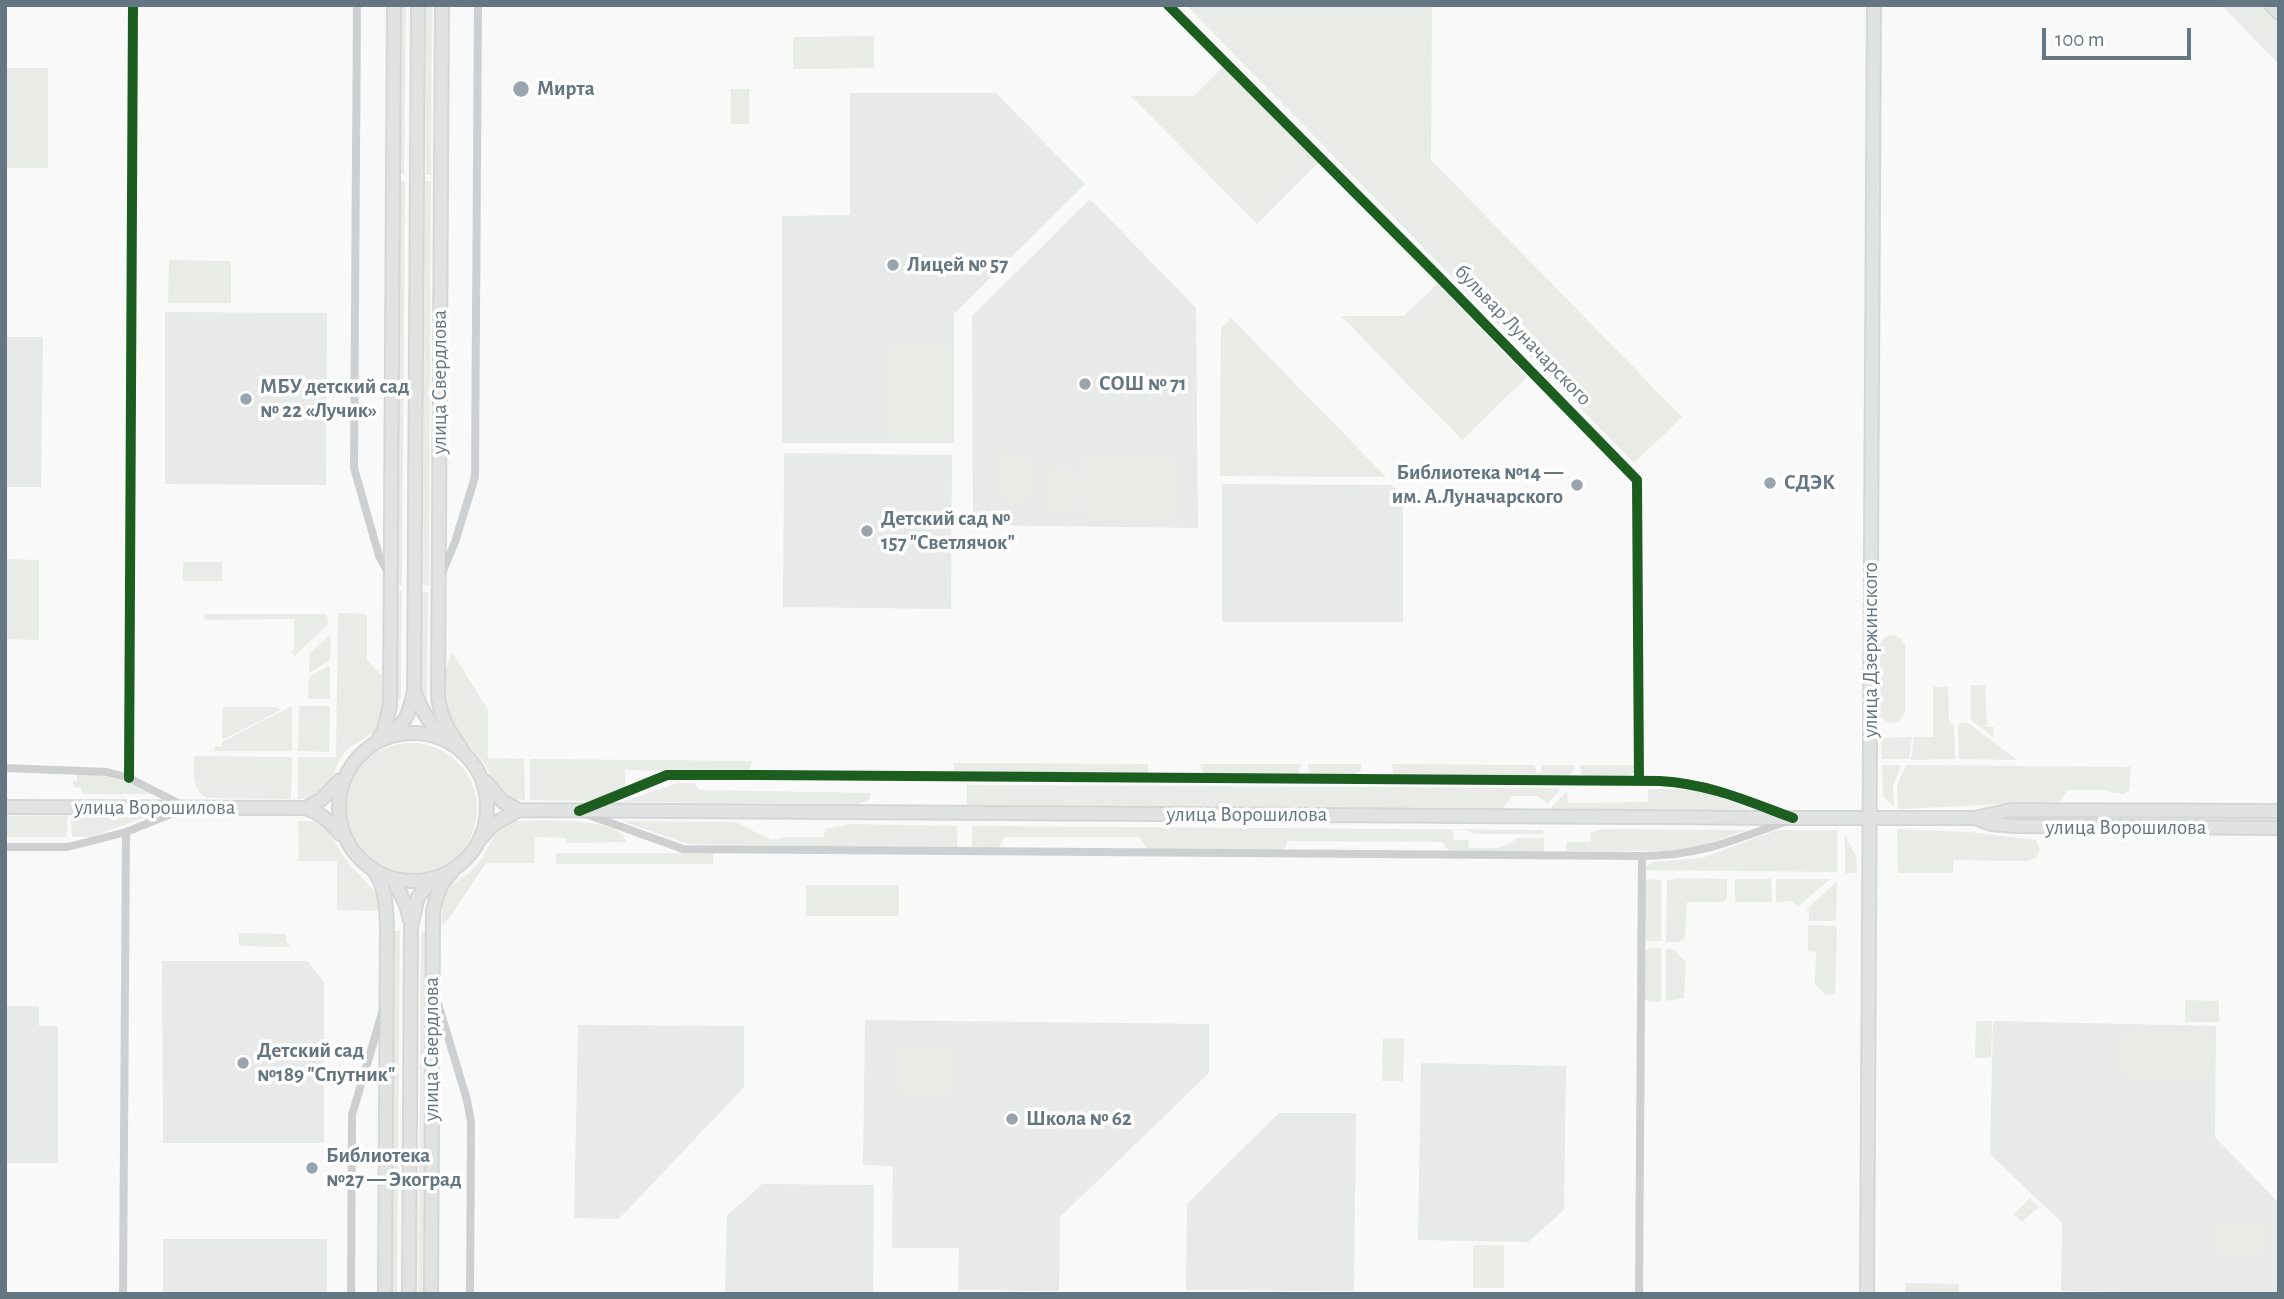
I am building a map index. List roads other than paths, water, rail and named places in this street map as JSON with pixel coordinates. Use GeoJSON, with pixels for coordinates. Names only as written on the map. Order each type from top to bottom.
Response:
{"type":"FeatureCollection","features":[{"type":"Feature","properties":{"kind":"main road"},"geometry":{"type":"LineString","coordinates":[[381,738],[390,706],[394,5]]}},
{"type":"Feature","properties":{"kind":"main road","name":"улица Свердлова"},"geometry":{"type":"LineString","coordinates":[[381,738],[406,720],[411,710],[414,690],[418,5]]}},
{"type":"Feature","properties":{"kind":"main road","name":"улица Свердлова"},"geometry":{"type":"LineString","coordinates":[[442,5],[439,705],[446,727],[463,751]]}},
{"type":"Feature","properties":{"kind":"main road","name":"улица Дзержинского"},"geometry":{"type":"LineString","coordinates":[[1867,1294],[1874,5]]}},
{"type":"Feature","properties":{"kind":"main road"},"geometry":{"type":"LineString","coordinates":[[2271,5],[2279,13]]}},
{"type":"Feature","properties":{"kind":"main road","name":"улица Свердлова"},"geometry":{"type":"LineString","coordinates":[[414,690],[429,722],[446,740]]}},
{"type":"Feature","properties":{"kind":"main road"},"geometry":{"type":"LineString","coordinates":[[306,808],[331,791],[357,757],[381,738],[404,733],[426,733],[446,740],[463,751],[493,792],[503,802],[519,810]]}},
{"type":"Feature","properties":{"kind":"main road"},"geometry":{"type":"LineString","coordinates":[[347,772],[340,789],[338,809],[347,842]]}},
{"type":"Feature","properties":{"kind":"main road"},"geometry":{"type":"LineString","coordinates":[[480,774],[487,796],[487,811],[481,838]]}},
{"type":"Feature","properties":{"kind":"main road","name":"улица Ворошилова"},"geometry":{"type":"LineString","coordinates":[[5,807],[306,808]]}},
{"type":"Feature","properties":{"kind":"main road"},"geometry":{"type":"LineString","coordinates":[[306,808],[330,821],[357,856],[379,877],[385,897],[385,1294]]}},
{"type":"Feature","properties":{"kind":"main road"},"geometry":{"type":"LineString","coordinates":[[374,871],[393,879],[433,879],[467,859],[481,838],[495,824],[519,810]]}},
{"type":"Feature","properties":{"kind":"main road","name":"улица Ворошилова"},"geometry":{"type":"LineString","coordinates":[[519,810],[1793,818],[1974,818],[2012,810],[2279,811]]}},
{"type":"Feature","properties":{"kind":"main road","name":"улица Ворошилова"},"geometry":{"type":"LineString","coordinates":[[1974,818],[1991,824],[2014,826],[2279,828]]}},
{"type":"Feature","properties":{"kind":"main road","name":"улица Свердлова"},"geometry":{"type":"LineString","coordinates":[[431,1294],[432,920],[436,896],[444,879],[467,859]]}},
{"type":"Feature","properties":{"kind":"main road","name":"улица Свердлова"},"geometry":{"type":"LineString","coordinates":[[393,879],[406,905],[411,927]]}},
{"type":"Feature","properties":{"kind":"main road","name":"улица Свердлова"},"geometry":{"type":"LineString","coordinates":[[409,1294],[411,927],[418,897],[433,879]]}},
{"type":"Feature","properties":{"kind":"street"},"geometry":{"type":"LineString","coordinates":[[129,778],[133,5]]}},
{"type":"Feature","properties":{"kind":"street"},"geometry":{"type":"LineString","coordinates":[[357,5],[354,468],[379,555],[391,576]]}},
{"type":"Feature","properties":{"kind":"street"},"geometry":{"type":"LineString","coordinates":[[439,579],[456,542],[475,477],[478,5]]}},
{"type":"Feature","properties":{"kind":"street","name":"бульвар Луначарского"},"geometry":{"type":"LineString","coordinates":[[1168,5],[1448,285],[1637,480],[1639,781]]}},
{"type":"Feature","properties":{"kind":"street"},"geometry":{"type":"LineString","coordinates":[[5,768],[92,770],[129,778],[187,808]]}},
{"type":"Feature","properties":{"kind":"street"},"geometry":{"type":"LineString","coordinates":[[579,811],[667,775],[1639,781],[1688,783],[1706,787],[1793,818]]}},
{"type":"Feature","properties":{"kind":"street"},"geometry":{"type":"LineString","coordinates":[[5,847],[68,847],[127,832],[187,808]]}},
{"type":"Feature","properties":{"kind":"street"},"geometry":{"type":"LineString","coordinates":[[579,811],[683,849],[1642,856],[1690,853],[1716,847],[1793,818]]}},
{"type":"Feature","properties":{"kind":"street"},"geometry":{"type":"LineString","coordinates":[[123,1294],[127,832]]}},
{"type":"Feature","properties":{"kind":"street"},"geometry":{"type":"LineString","coordinates":[[1639,1294],[1642,856]]}},
{"type":"Feature","properties":{"kind":"street"},"geometry":{"type":"LineString","coordinates":[[432,984],[467,1100],[471,1122],[470,1294]]}},
{"type":"Feature","properties":{"kind":"street"},"geometry":{"type":"LineString","coordinates":[[351,1294],[352,1115],[387,997]]}},
{"type":"Feature","properties":{"kind":"place","name":"Мирта"},"geometry":{"type":"Point","coordinates":[521,89]}},
{"type":"Feature","properties":{"kind":"place","name":"Лицей № 57"},"geometry":{"type":"Point","coordinates":[893,265]}},
{"type":"Feature","properties":{"kind":"place","name":"СОШ № 71"},"geometry":{"type":"Point","coordinates":[1085,384]}},
{"type":"Feature","properties":{"kind":"place","name":"МБУ детский сад № 22 «Лучик»"},"geometry":{"type":"Point","coordinates":[246,399]}},
{"type":"Feature","properties":{"kind":"place","name":"СДЭК"},"geometry":{"type":"Point","coordinates":[1770,483]}},
{"type":"Feature","properties":{"kind":"place","name":"Библиотека №14 — им. А.Луначарского"},"geometry":{"type":"Point","coordinates":[1577,485]}},
{"type":"Feature","properties":{"kind":"place","name":"Детский сад № 157 \"Светлячок\""},"geometry":{"type":"Point","coordinates":[867,531]}},
{"type":"Feature","properties":{"kind":"place","name":"Детский сад №189 \"Спутник\""},"geometry":{"type":"Point","coordinates":[243,1063]}},
{"type":"Feature","properties":{"kind":"place","name":"Школа № 62"},"geometry":{"type":"Point","coordinates":[1012,1119]}},
{"type":"Feature","properties":{"kind":"place","name":"Библиотека №27 — Экоград"},"geometry":{"type":"Point","coordinates":[312,1168]}}]}
